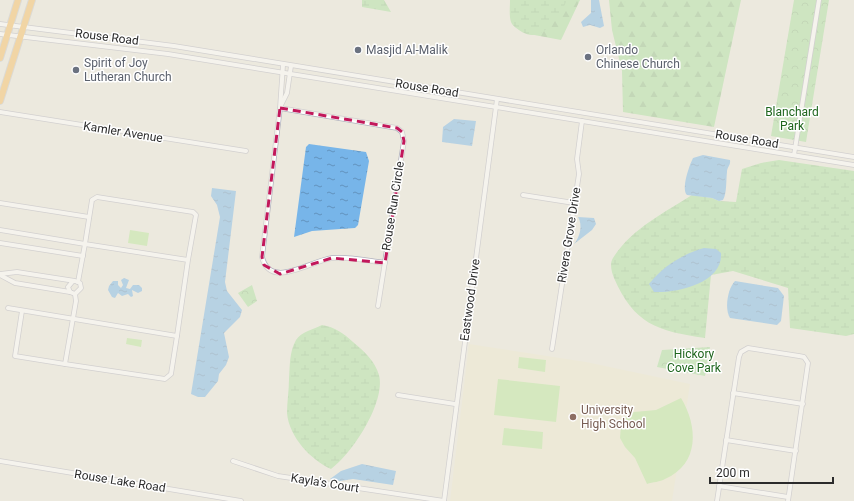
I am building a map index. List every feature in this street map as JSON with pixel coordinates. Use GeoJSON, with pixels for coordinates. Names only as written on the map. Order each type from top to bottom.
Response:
{"type":"FeatureCollection","features":[{"type":"Feature","properties":{"kind":"highway"},"geometry":{"type":"LineString","coordinates":[[0,58],[18,0]]}},
{"type":"Feature","properties":{"kind":"highway"},"geometry":{"type":"LineString","coordinates":[[0,101],[32,0]]}},
{"type":"Feature","properties":{"kind":"street"},"geometry":{"type":"LineString","coordinates":[[794,156],[819,0]]}},
{"type":"Feature","properties":{"kind":"street","name":"Rouse Road"},"geometry":{"type":"LineString","coordinates":[[0,24],[139,41],[854,157]]}},
{"type":"Feature","properties":{"kind":"street","name":"Rouse Road"},"geometry":{"type":"LineString","coordinates":[[0,34],[168,54],[854,165]]}},
{"type":"Feature","properties":{"kind":"street","name":"Rouse Run Circle"},"geometry":{"type":"LineString","coordinates":[[280,108],[397,128],[402,132],[404,141],[385,263],[332,258],[280,274],[270,271],[264,266],[262,257],[284,65]]}},
{"type":"Feature","properties":{"kind":"street","name":"Rouse Run Circle"},"geometry":{"type":"LineString","coordinates":[[280,108],[287,93],[291,66]]}},
{"type":"Feature","properties":{"kind":"street"},"geometry":{"type":"LineString","coordinates":[[280,92],[287,93]]}},
{"type":"Feature","properties":{"kind":"street","name":"Eastwood Drive"},"geometry":{"type":"LineString","coordinates":[[444,501],[497,99]]}},
{"type":"Feature","properties":{"kind":"street","name":"Kamler Avenue"},"geometry":{"type":"LineString","coordinates":[[0,112],[246,151]]}},
{"type":"Feature","properties":{"kind":"street","name":"Rivera Grove Drive"},"geometry":{"type":"LineString","coordinates":[[552,349],[579,174],[576,159],[582,121]]}},
{"type":"Feature","properties":{"kind":"street"},"geometry":{"type":"LineString","coordinates":[[523,194],[574,203]]}},
{"type":"Feature","properties":{"kind":"street"},"geometry":{"type":"LineString","coordinates":[[22,311],[15,356],[165,379],[171,374],[196,215],[193,212],[97,197],[92,200],[78,282],[81,288],[75,294]]}},
{"type":"Feature","properties":{"kind":"street"},"geometry":{"type":"LineString","coordinates":[[0,203],[89,217]]}},
{"type":"Feature","properties":{"kind":"street"},"geometry":{"type":"LineString","coordinates":[[0,230],[188,260]]}},
{"type":"Feature","properties":{"kind":"street"},"geometry":{"type":"LineString","coordinates":[[0,243],[83,256]]}},
{"type":"Feature","properties":{"kind":"street"},"geometry":{"type":"LineString","coordinates":[[378,306],[385,263]]}},
{"type":"Feature","properties":{"kind":"street"},"geometry":{"type":"LineString","coordinates":[[0,275],[17,272],[78,282]]}},
{"type":"Feature","properties":{"kind":"street"},"geometry":{"type":"LineString","coordinates":[[0,275],[15,283],[75,294]]}},
{"type":"Feature","properties":{"kind":"street"},"geometry":{"type":"LineString","coordinates":[[70,292],[68,287],[73,281]]}},
{"type":"Feature","properties":{"kind":"street"},"geometry":{"type":"LineString","coordinates":[[65,364],[76,301],[75,294]]}},
{"type":"Feature","properties":{"kind":"street"},"geometry":{"type":"LineString","coordinates":[[8,308],[177,336]]}},
{"type":"Feature","properties":{"kind":"street"},"geometry":{"type":"LineString","coordinates":[[717,501],[719,486],[726,440],[734,393],[739,357],[743,350],[755,349],[792,354],[804,358],[808,364],[788,499],[719,486]]}},
{"type":"Feature","properties":{"kind":"street"},"geometry":{"type":"LineString","coordinates":[[734,393],[803,404]]}},
{"type":"Feature","properties":{"kind":"street"},"geometry":{"type":"LineString","coordinates":[[398,395],[456,404]]}},
{"type":"Feature","properties":{"kind":"street"},"geometry":{"type":"LineString","coordinates":[[726,440],[796,451]]}},
{"type":"Feature","properties":{"kind":"street","name":"Rouse Lake Road"},"geometry":{"type":"LineString","coordinates":[[0,461],[241,501]]}},
{"type":"Feature","properties":{"kind":"street","name":"Kayla's Court"},"geometry":{"type":"LineString","coordinates":[[233,461],[278,476],[444,501]]}},
{"type":"Feature","properties":{"kind":"highlighted area"},"geometry":{"type":"Polygon","coordinates":[[[280,108],[397,128],[402,132],[404,141],[385,263],[332,258],[280,274],[264,265],[262,257],[280,108]]]}},
{"type":"Feature","properties":{"kind":"shaded area","name":"University High School"},"geometry":{"type":"Polygon","coordinates":[[[469,344],[586,362],[690,384],[672,501],[450,501],[469,344]]]}},
{"type":"Feature","properties":{"kind":"green space"},"geometry":{"type":"Polygon","coordinates":[[[362,0],[384,0],[391,12],[362,7],[362,0]]]}},
{"type":"Feature","properties":{"kind":"green space"},"geometry":{"type":"Polygon","coordinates":[[[510,0],[567,0],[560,13],[550,26],[544,31],[530,35],[522,32],[512,24],[510,17],[510,0]]]}},
{"type":"Feature","properties":{"kind":"green space"},"geometry":{"type":"Polygon","coordinates":[[[515,0],[580,0],[561,40],[529,34],[515,0]]]}},
{"type":"Feature","properties":{"kind":"green space"},"geometry":{"type":"Polygon","coordinates":[[[609,0],[741,0],[714,127],[623,112],[622,71],[612,30],[609,0]]]}},
{"type":"Feature","properties":{"kind":"green space","name":"Blanchard Park"},"geometry":{"type":"Polygon","coordinates":[[[794,0],[829,0],[806,142],[771,136],[794,0]]]}},
{"type":"Feature","properties":{"kind":"green space"},"geometry":{"type":"Polygon","coordinates":[[[779,160],[854,171],[854,334],[846,336],[790,328],[788,288],[733,271],[711,275],[705,338],[660,328],[649,323],[639,315],[630,306],[612,274],[612,260],[629,238],[659,215],[692,195],[712,198],[719,201],[736,202],[742,169],[761,163],[779,160]]]}},
{"type":"Feature","properties":{"kind":"green space"},"geometry":{"type":"Polygon","coordinates":[[[130,230],[149,233],[147,246],[128,243],[130,230]]]}},
{"type":"Feature","properties":{"kind":"green space"},"geometry":{"type":"Polygon","coordinates":[[[252,285],[257,301],[248,307],[238,293],[252,285]]]}},
{"type":"Feature","properties":{"kind":"green space"},"geometry":{"type":"Polygon","coordinates":[[[322,325],[331,327],[342,333],[365,353],[377,370],[380,386],[377,399],[366,426],[348,452],[331,469],[316,460],[302,447],[292,431],[287,413],[292,349],[298,337],[322,325]]]}},
{"type":"Feature","properties":{"kind":"green space"},"geometry":{"type":"Polygon","coordinates":[[[127,338],[142,340],[141,347],[126,344],[127,338]]]}},
{"type":"Feature","properties":{"kind":"green space","name":"Hickory Cove Park"},"geometry":{"type":"Polygon","coordinates":[[[710,347],[705,376],[657,367],[662,350],[710,347]]]}},
{"type":"Feature","properties":{"kind":"green space"},"geometry":{"type":"Polygon","coordinates":[[[519,357],[546,360],[545,372],[518,368],[519,357]]]}},
{"type":"Feature","properties":{"kind":"green space"},"geometry":{"type":"Polygon","coordinates":[[[498,379],[560,386],[556,422],[494,415],[498,379]]]}},
{"type":"Feature","properties":{"kind":"green space"},"geometry":{"type":"Polygon","coordinates":[[[681,398],[691,420],[693,432],[690,454],[685,464],[676,472],[663,480],[647,484],[635,458],[625,447],[620,438],[621,424],[624,419],[634,412],[656,410],[681,398]]]}},
{"type":"Feature","properties":{"kind":"green space"},"geometry":{"type":"Polygon","coordinates":[[[504,428],[543,432],[542,449],[502,445],[504,428]]]}},
{"type":"Feature","properties":{"kind":"water"},"geometry":{"type":"Polygon","coordinates":[[[591,0],[599,0],[604,26],[600,28],[590,25],[583,27],[581,22],[591,13],[591,0]]]}},
{"type":"Feature","properties":{"kind":"water"},"geometry":{"type":"Polygon","coordinates":[[[454,119],[476,121],[472,146],[442,142],[443,127],[454,119]]]}},
{"type":"Feature","properties":{"kind":"water"},"geometry":{"type":"Polygon","coordinates":[[[309,144],[366,152],[369,161],[358,225],[355,228],[312,231],[294,237],[306,147],[309,144]]]}},
{"type":"Feature","properties":{"kind":"water"},"geometry":{"type":"Polygon","coordinates":[[[703,155],[730,160],[727,170],[723,200],[719,201],[712,198],[687,195],[685,192],[686,177],[693,158],[703,155]]]}},
{"type":"Feature","properties":{"kind":"water"},"geometry":{"type":"Polygon","coordinates":[[[212,188],[236,191],[225,282],[227,291],[242,310],[240,317],[224,333],[229,357],[226,365],[219,374],[218,381],[205,397],[198,397],[191,394],[220,217],[217,205],[211,196],[212,188]]]}},
{"type":"Feature","properties":{"kind":"water"},"geometry":{"type":"Polygon","coordinates":[[[578,217],[594,218],[596,224],[592,230],[574,244],[580,231],[580,220],[578,217]]]}},
{"type":"Feature","properties":{"kind":"water"},"geometry":{"type":"Polygon","coordinates":[[[704,248],[716,249],[721,253],[720,263],[715,272],[707,279],[686,288],[674,291],[654,292],[649,284],[667,266],[681,257],[704,248]]]}},
{"type":"Feature","properties":{"kind":"water"},"geometry":{"type":"Polygon","coordinates":[[[124,278],[129,280],[126,288],[130,289],[133,285],[139,285],[142,288],[142,291],[138,293],[132,290],[133,296],[131,297],[128,294],[122,296],[118,293],[115,298],[112,297],[108,290],[109,286],[113,281],[118,281],[118,285],[121,288],[123,285],[121,280],[124,278]]]}},
{"type":"Feature","properties":{"kind":"water"},"geometry":{"type":"Polygon","coordinates":[[[735,281],[778,288],[784,296],[781,321],[777,325],[730,318],[727,304],[730,288],[735,281]]]}},
{"type":"Feature","properties":{"kind":"water"},"geometry":{"type":"Polygon","coordinates":[[[362,464],[396,471],[393,485],[353,479],[340,481],[330,479],[341,471],[362,464]]]}},
{"type":"Feature","properties":{"kind":"place","name":"Masjid Al-Malik"},"geometry":{"type":"Point","coordinates":[358,50]}},
{"type":"Feature","properties":{"kind":"place","name":"Orlando Chinese Church"},"geometry":{"type":"Point","coordinates":[588,57]}},
{"type":"Feature","properties":{"kind":"place","name":"Spirit of Joy Lutheran Church"},"geometry":{"type":"Point","coordinates":[76,70]}},
{"type":"Feature","properties":{"kind":"place","name":"University High School"},"geometry":{"type":"Point","coordinates":[573,417]}}]}
